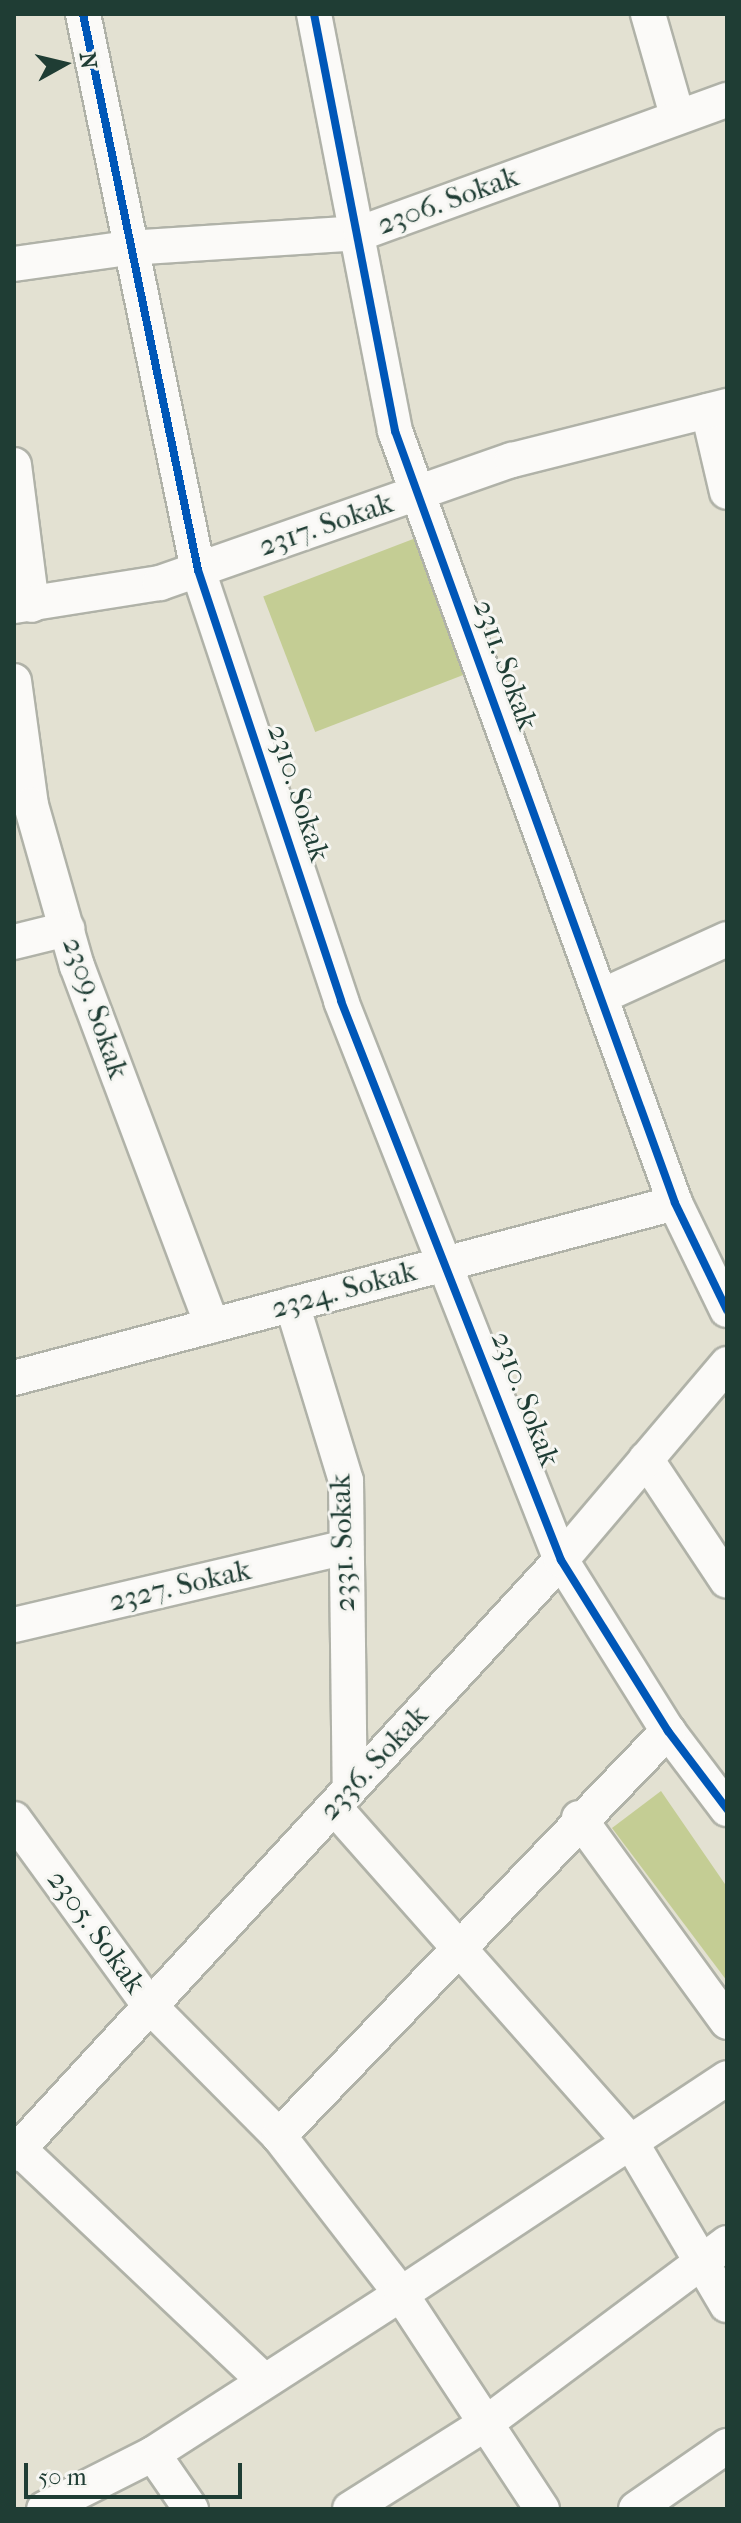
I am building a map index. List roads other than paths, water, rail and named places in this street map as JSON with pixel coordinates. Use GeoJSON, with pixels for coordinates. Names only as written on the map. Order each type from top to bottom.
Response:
{"type":"FeatureCollection","features":[{"type":"Feature","properties":{"kind":"street","name":"2310. Sokak"},"geometry":{"type":"LineString","coordinates":[[83,14],[128,248],[198,570],[341,1001],[561,1560],[668,1731],[727,1809]]}},
{"type":"Feature","properties":{"kind":"street","name":"2311. Sokak"},"geometry":{"type":"LineString","coordinates":[[314,14],[361,233],[395,431],[675,1203],[727,1310]]}},
{"type":"Feature","properties":{"kind":"street"},"geometry":{"type":"LineString","coordinates":[[648,14],[677,115]]}},
{"type":"Feature","properties":{"kind":"street","name":"2306. Sokak"},"geometry":{"type":"LineString","coordinates":[[14,264],[128,248],[361,233],[677,115],[727,100]]}},
{"type":"Feature","properties":{"kind":"street"},"geometry":{"type":"LineString","coordinates":[[718,409],[727,492]]}},
{"type":"Feature","properties":{"kind":"street","name":"2317. Sokak"},"geometry":{"type":"LineString","coordinates":[[23,606],[198,570],[512,460],[718,409]]}},
{"type":"Feature","properties":{"kind":"street"},"geometry":{"type":"LineString","coordinates":[[14,465],[23,606]]}},
{"type":"Feature","properties":{"kind":"street","name":"2309. Sokak"},"geometry":{"type":"LineString","coordinates":[[14,681],[31,805],[67,929],[212,1325]]}},
{"type":"Feature","properties":{"kind":"street"},"geometry":{"type":"LineString","coordinates":[[14,942],[67,929]]}},
{"type":"Feature","properties":{"kind":"street"},"geometry":{"type":"LineString","coordinates":[[602,996],[727,939]]}},
{"type":"Feature","properties":{"kind":"street","name":"2324. Sokak"},"geometry":{"type":"LineString","coordinates":[[14,1378],[675,1203]]}},
{"type":"Feature","properties":{"kind":"street","name":"2331. Sokak"},"geometry":{"type":"LineString","coordinates":[[292,1304],[346,1481],[342,1798]]}},
{"type":"Feature","properties":{"kind":"street","name":"2336. Sokak"},"geometry":{"type":"LineString","coordinates":[[16,2152],[561,1560],[727,1364]]}},
{"type":"Feature","properties":{"kind":"street"},"geometry":{"type":"LineString","coordinates":[[646,1459],[727,1581]]}},
{"type":"Feature","properties":{"kind":"street","name":"2327. Sokak"},"geometry":{"type":"LineString","coordinates":[[14,1625],[346,1547]]}},
{"type":"Feature","properties":{"kind":"street"},"geometry":{"type":"LineString","coordinates":[[279,2136],[579,1818],[668,1731]]}},
{"type":"Feature","properties":{"kind":"street"},"geometry":{"type":"LineString","coordinates":[[342,1798],[632,2144],[713,2252],[727,2305]]}},
{"type":"Feature","properties":{"kind":"street"},"geometry":{"type":"LineString","coordinates":[[579,1818],[727,2022]]}},
{"type":"Feature","properties":{"kind":"street","name":"2305. Sokak"},"geometry":{"type":"LineString","coordinates":[[14,1819],[150,2006],[279,2136],[401,2294],[542,2509]]}},
{"type":"Feature","properties":{"kind":"street"},"geometry":{"type":"LineString","coordinates":[[44,2509],[153,2454],[632,2144],[727,2078]]}},
{"type":"Feature","properties":{"kind":"street"},"geometry":{"type":"LineString","coordinates":[[16,2152],[264,2381]]}},
{"type":"Feature","properties":{"kind":"street"},"geometry":{"type":"LineString","coordinates":[[350,2509],[399,2496],[485,2424],[713,2252]]}},
{"type":"Feature","properties":{"kind":"street"},"geometry":{"type":"LineString","coordinates":[[636,2509],[727,2446]]}},
{"type":"Feature","properties":{"kind":"street"},"geometry":{"type":"LineString","coordinates":[[153,2454],[191,2509]]}}]}
